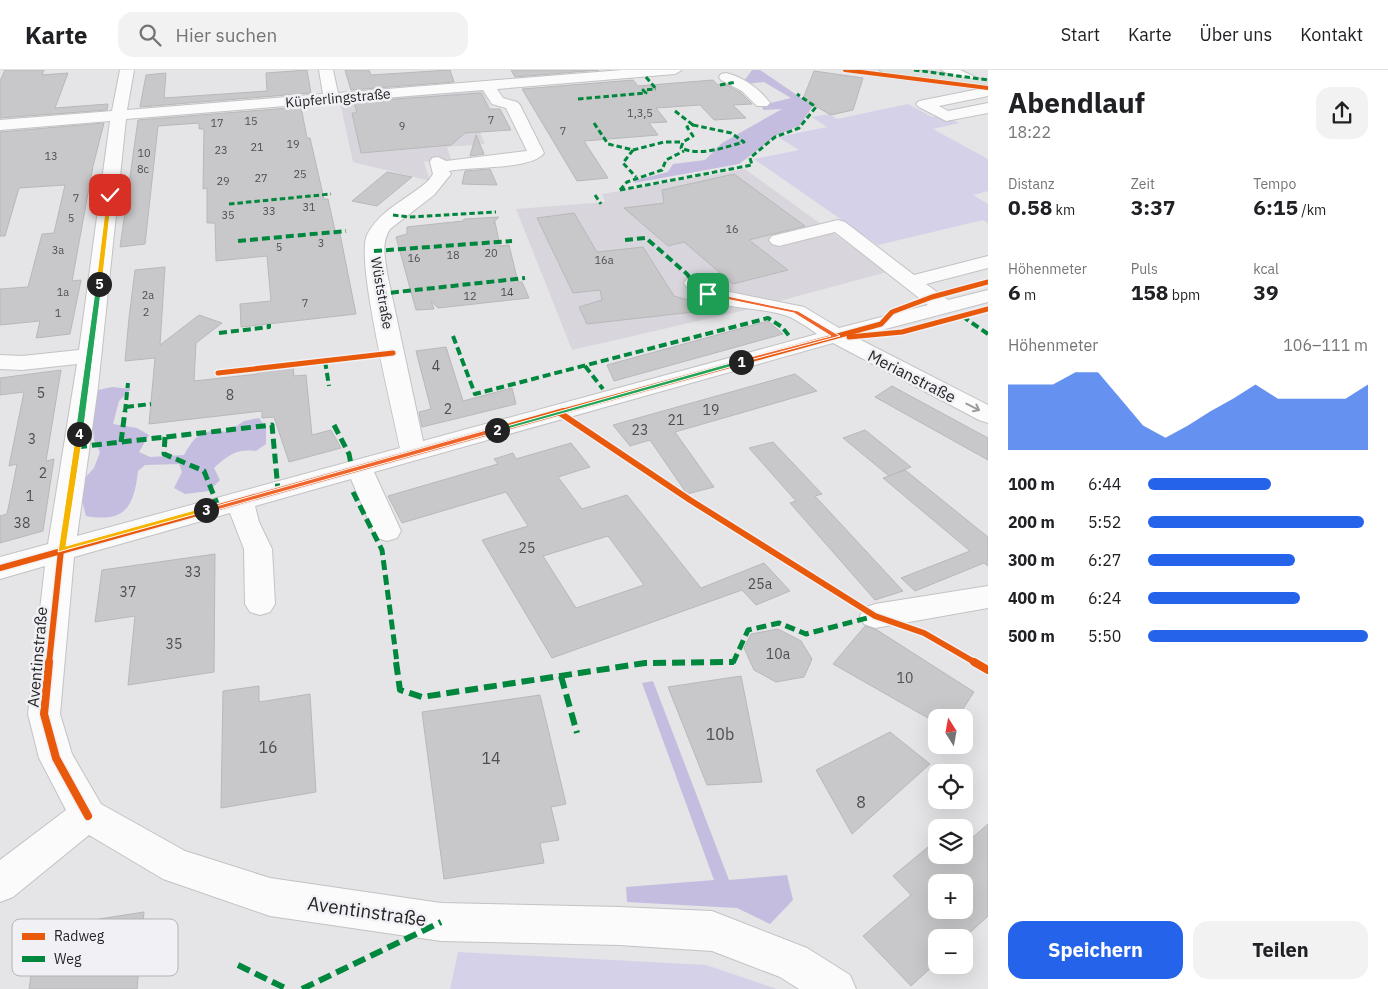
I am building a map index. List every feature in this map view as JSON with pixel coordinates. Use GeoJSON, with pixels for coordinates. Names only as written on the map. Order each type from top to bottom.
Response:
{"type":"FeatureCollection","features":[{"type":"Feature","properties":{"kind":"main road"},"geometry":{"type":"LineString","coordinates":[[886,70],[985,86]]}},
{"type":"Feature","properties":{"kind":"street","name":"Aventinstraße"},"geometry":{"type":"LineString","coordinates":[[126,70],[118,116],[90,356],[61,550],[44,714],[56,758],[88,816],[176,866],[270,897],[441,922],[619,926],[712,931],[794,962],[836,989]]}},
{"type":"Feature","properties":{"kind":"street"},"geometry":{"type":"LineString","coordinates":[[326,70],[331,98]]}},
{"type":"Feature","properties":{"kind":"street","name":"Küpferlingstraße"},"geometry":{"type":"LineString","coordinates":[[0,125],[488,86],[590,74],[675,70]]}},
{"type":"Feature","properties":{"kind":"street"},"geometry":{"type":"LineString","coordinates":[[948,70],[985,86]]}},
{"type":"Feature","properties":{"kind":"street"},"geometry":{"type":"LineString","coordinates":[[726,78],[747,88],[762,103]]}},
{"type":"Feature","properties":{"kind":"street","name":"Wüststraße"},"geometry":{"type":"LineString","coordinates":[[413,452],[379,294],[375,236],[393,215],[436,184],[442,174],[439,165],[526,158],[536,153],[512,105],[497,101],[488,86]]}},
{"type":"Feature","properties":{"kind":"street"},"geometry":{"type":"LineString","coordinates":[[985,86],[924,104],[946,116],[988,108]]}},
{"type":"Feature","properties":{"kind":"street"},"geometry":{"type":"LineString","coordinates":[[779,240],[838,226],[946,308]]}},
{"type":"Feature","properties":{"kind":"street"},"geometry":{"type":"LineString","coordinates":[[922,279],[988,262]]}},
{"type":"Feature","properties":{"kind":"street","name":"Merianstraße"},"geometry":{"type":"LineString","coordinates":[[694,283],[708,294],[796,312],[836,336],[988,415]]}},
{"type":"Feature","properties":{"kind":"street"},"geometry":{"type":"LineString","coordinates":[[0,568],[413,452],[988,296]]}},
{"type":"Feature","properties":{"kind":"street"},"geometry":{"type":"LineString","coordinates":[[0,362],[22,363],[90,356]]}},
{"type":"Feature","properties":{"kind":"street"},"geometry":{"type":"LineString","coordinates":[[359,467],[387,531]]}},
{"type":"Feature","properties":{"kind":"street"},"geometry":{"type":"LineString","coordinates":[[240,500],[245,522],[258,549],[260,604]]}},
{"type":"Feature","properties":{"kind":"street"},"geometry":{"type":"LineString","coordinates":[[875,616],[988,597]]}},
{"type":"Feature","properties":{"kind":"street"},"geometry":{"type":"LineString","coordinates":[[0,884],[66,830],[88,816]]}},
{"type":"Feature","properties":{"kind":"shaded area"},"geometry":{"type":"Polygon","coordinates":[[[752,70],[760,70],[813,106],[799,126],[779,134],[739,164],[634,183],[636,180],[668,172],[673,164],[705,160],[722,143],[782,109],[763,110],[762,105],[791,98],[764,82],[745,84],[744,81],[752,70]]]}},
{"type":"Feature","properties":{"kind":"shaded area"},"geometry":{"type":"Polygon","coordinates":[[[483,91],[491,108],[470,110],[485,144],[447,147],[451,160],[424,162],[430,181],[353,162],[340,102],[483,91]]]}},
{"type":"Feature","properties":{"kind":"shaded area"},"geometry":{"type":"Polygon","coordinates":[[[908,104],[932,117],[944,115],[959,123],[933,129],[988,159],[988,191],[973,195],[988,204],[988,223],[983,220],[878,245],[754,159],[799,150],[778,137],[827,127],[812,117],[829,114],[837,119],[908,104]]]}},
{"type":"Feature","properties":{"kind":"shaded area"},"geometry":{"type":"Polygon","coordinates":[[[745,169],[887,272],[746,310],[572,350],[516,209],[605,202],[602,194],[745,169]]]}},
{"type":"Feature","properties":{"kind":"shaded area"},"geometry":{"type":"Polygon","coordinates":[[[112,387],[131,389],[119,401],[113,424],[137,428],[149,435],[139,452],[150,457],[184,455],[201,434],[212,431],[228,432],[244,421],[259,418],[266,428],[266,444],[256,451],[237,452],[214,468],[220,480],[209,491],[185,494],[174,488],[182,472],[179,464],[145,465],[138,471],[134,494],[125,510],[110,517],[86,516],[82,501],[83,480],[94,468],[100,452],[94,440],[91,406],[98,390],[112,387]]]}},
{"type":"Feature","properties":{"kind":"shaded area"},"geometry":{"type":"Polygon","coordinates":[[[653,681],[729,880],[787,875],[793,900],[770,924],[737,908],[627,902],[626,887],[714,880],[642,683],[653,681]]]}},
{"type":"Feature","properties":{"kind":"shaded area"},"geometry":{"type":"Polygon","coordinates":[[[458,952],[706,965],[777,989],[450,989],[458,952]]]}},
{"type":"Feature","properties":{"kind":"building"},"geometry":{"type":"Polygon","coordinates":[[[5,70],[44,70],[42,75],[68,73],[55,108],[108,104],[107,110],[0,118],[0,81],[5,70]]]}},
{"type":"Feature","properties":{"kind":"building"},"geometry":{"type":"Polygon","coordinates":[[[307,70],[311,93],[140,107],[146,75],[166,73],[164,98],[267,91],[266,73],[307,70]]]}},
{"type":"Feature","properties":{"kind":"building"},"geometry":{"type":"Polygon","coordinates":[[[345,70],[369,70],[371,75],[450,70],[454,82],[351,90],[345,70]]]}},
{"type":"Feature","properties":{"kind":"building"},"geometry":{"type":"Polygon","coordinates":[[[511,70],[599,70],[515,77],[511,70]]]}},
{"type":"Feature","properties":{"kind":"building"},"geometry":{"type":"Polygon","coordinates":[[[814,71],[863,78],[853,110],[831,115],[803,99],[814,71]]]}},
{"type":"Feature","properties":{"kind":"building"},"geometry":{"type":"Polygon","coordinates":[[[633,80],[638,86],[713,80],[718,85],[725,84],[741,93],[752,104],[733,105],[746,118],[714,120],[700,105],[656,108],[667,122],[649,123],[658,135],[584,141],[608,178],[577,181],[522,89],[633,80]]]}},
{"type":"Feature","properties":{"kind":"building"},"geometry":{"type":"Polygon","coordinates":[[[481,93],[489,109],[500,109],[511,130],[465,133],[451,145],[361,153],[352,113],[357,113],[354,102],[481,93]]]}},
{"type":"Feature","properties":{"kind":"building"},"geometry":{"type":"Polygon","coordinates":[[[301,107],[307,138],[310,138],[324,199],[328,199],[336,235],[340,234],[356,314],[241,327],[240,304],[271,301],[267,256],[216,261],[215,223],[207,223],[207,188],[203,189],[204,129],[199,129],[199,123],[158,126],[145,244],[120,247],[138,120],[301,107]]]}},
{"type":"Feature","properties":{"kind":"building"},"geometry":{"type":"Polygon","coordinates":[[[104,123],[93,166],[72,281],[81,280],[70,334],[36,338],[40,321],[0,325],[0,289],[28,287],[42,234],[54,233],[65,185],[19,188],[5,236],[0,236],[0,132],[104,123]]]}},
{"type":"Feature","properties":{"kind":"building"},"geometry":{"type":"Polygon","coordinates":[[[476,135],[484,154],[470,156],[476,135]]]}},
{"type":"Feature","properties":{"kind":"building"},"geometry":{"type":"Polygon","coordinates":[[[490,169],[497,185],[462,184],[465,171],[490,169]]]}},
{"type":"Feature","properties":{"kind":"building"},"geometry":{"type":"Polygon","coordinates":[[[387,172],[412,177],[377,206],[352,201],[387,172]]]}},
{"type":"Feature","properties":{"kind":"building"},"geometry":{"type":"Polygon","coordinates":[[[734,174],[805,226],[749,240],[788,270],[733,284],[684,242],[668,246],[624,208],[664,203],[662,190],[734,174]]]}},
{"type":"Feature","properties":{"kind":"building"},"geometry":{"type":"Polygon","coordinates":[[[574,213],[597,252],[643,247],[674,296],[720,309],[587,324],[579,307],[602,300],[600,290],[573,293],[537,218],[574,213]]]}},
{"type":"Feature","properties":{"kind":"building"},"geometry":{"type":"Polygon","coordinates":[[[499,217],[493,223],[495,222],[500,246],[509,245],[518,282],[522,282],[529,298],[438,308],[431,301],[434,309],[416,310],[396,237],[407,234],[407,227],[463,221],[464,219],[499,217]]]}},
{"type":"Feature","properties":{"kind":"building"},"geometry":{"type":"Polygon","coordinates":[[[165,267],[160,345],[199,315],[222,323],[196,343],[194,381],[258,374],[258,371],[293,367],[294,376],[306,375],[312,435],[331,430],[341,448],[289,462],[274,417],[262,418],[262,411],[149,424],[155,358],[125,361],[129,318],[135,270],[165,267]]]}},
{"type":"Feature","properties":{"kind":"building"},"geometry":{"type":"Polygon","coordinates":[[[768,321],[783,334],[614,381],[607,365],[768,321]]]}},
{"type":"Feature","properties":{"kind":"building"},"geometry":{"type":"Polygon","coordinates":[[[446,347],[463,401],[512,388],[516,404],[422,427],[419,412],[431,409],[416,351],[446,347]]]}},
{"type":"Feature","properties":{"kind":"building"},"geometry":{"type":"Polygon","coordinates":[[[61,370],[46,461],[54,459],[43,531],[0,543],[0,516],[7,514],[17,464],[9,466],[24,392],[0,395],[0,378],[61,370]]]}},
{"type":"Feature","properties":{"kind":"building"},"geometry":{"type":"Polygon","coordinates":[[[795,374],[817,391],[675,432],[714,487],[687,494],[650,440],[630,446],[613,425],[795,374]]]}},
{"type":"Feature","properties":{"kind":"building"},"geometry":{"type":"Polygon","coordinates":[[[892,386],[988,438],[988,460],[875,397],[892,386]]]}},
{"type":"Feature","properties":{"kind":"building"},"geometry":{"type":"Polygon","coordinates":[[[865,430],[911,467],[889,476],[843,438],[865,430]]]}},
{"type":"Feature","properties":{"kind":"building"},"geometry":{"type":"Polygon","coordinates":[[[773,442],[822,494],[815,496],[903,591],[875,600],[790,503],[796,501],[749,448],[773,442]]]}},
{"type":"Feature","properties":{"kind":"building"},"geometry":{"type":"Polygon","coordinates":[[[571,443],[590,467],[558,477],[582,509],[627,495],[701,588],[764,563],[790,591],[756,605],[742,590],[552,658],[482,540],[528,526],[506,492],[402,523],[388,496],[498,464],[494,459],[513,453],[516,459],[571,443]],[[608,536],[543,556],[576,608],[644,585],[608,536]]]}},
{"type":"Feature","properties":{"kind":"building"},"geometry":{"type":"Polygon","coordinates":[[[905,470],[988,537],[988,566],[984,563],[915,591],[901,578],[970,551],[883,478],[905,470]]]}},
{"type":"Feature","properties":{"kind":"building"},"geometry":{"type":"Polygon","coordinates":[[[215,554],[214,672],[128,685],[135,616],[95,622],[102,570],[215,554]]]}},
{"type":"Feature","properties":{"kind":"building"},"geometry":{"type":"Polygon","coordinates":[[[865,626],[877,630],[974,692],[963,709],[928,709],[928,718],[833,664],[865,626]]]}},
{"type":"Feature","properties":{"kind":"building"},"geometry":{"type":"Polygon","coordinates":[[[778,629],[801,641],[812,659],[804,677],[776,682],[754,670],[744,648],[751,634],[778,629]]]}},
{"type":"Feature","properties":{"kind":"building"},"geometry":{"type":"Polygon","coordinates":[[[741,676],[762,782],[707,785],[668,687],[741,676]]]}},
{"type":"Feature","properties":{"kind":"building"},"geometry":{"type":"Polygon","coordinates":[[[259,686],[259,702],[310,694],[316,792],[221,808],[223,691],[259,686]]]}},
{"type":"Feature","properties":{"kind":"building"},"geometry":{"type":"Polygon","coordinates":[[[540,695],[566,804],[551,807],[559,840],[540,843],[544,863],[444,879],[422,712],[540,695]]]}},
{"type":"Feature","properties":{"kind":"building"},"geometry":{"type":"Polygon","coordinates":[[[890,732],[930,764],[852,834],[816,770],[890,732]]]}},
{"type":"Feature","properties":{"kind":"building"},"geometry":{"type":"Polygon","coordinates":[[[988,824],[988,916],[973,930],[928,929],[928,970],[911,986],[863,936],[911,895],[893,876],[928,847],[928,864],[973,864],[973,837],[988,824]]]}},
{"type":"Feature","properties":{"kind":"building"},"geometry":{"type":"Polygon","coordinates":[[[144,912],[143,919],[99,919],[144,912]]]}},
{"type":"Feature","properties":{"kind":"building"},"geometry":{"type":"Polygon","coordinates":[[[31,976],[138,976],[137,989],[29,989],[31,976]]]}},
{"type":"Feature","properties":{"kind":"marked path"},"geometry":{"type":"LineString","coordinates":[[914,70],[988,80]]}},
{"type":"Feature","properties":{"kind":"marked path"},"geometry":{"type":"LineString","coordinates":[[646,77],[657,90]]}},
{"type":"Feature","properties":{"kind":"marked path"},"geometry":{"type":"LineString","coordinates":[[720,85],[736,82]]}},
{"type":"Feature","properties":{"kind":"marked path"},"geometry":{"type":"LineString","coordinates":[[578,99],[646,93],[643,90],[656,89]]}},
{"type":"Feature","properties":{"kind":"marked path"},"geometry":{"type":"LineString","coordinates":[[620,190],[752,165],[750,158],[775,137],[799,128],[816,107],[797,94]]}},
{"type":"Feature","properties":{"kind":"marked path"},"geometry":{"type":"LineString","coordinates":[[675,111],[693,125]]}},
{"type":"Feature","properties":{"kind":"marked path"},"geometry":{"type":"LineString","coordinates":[[594,123],[608,144],[633,150],[623,163],[636,177]]}},
{"type":"Feature","properties":{"kind":"marked path"},"geometry":{"type":"LineString","coordinates":[[693,125],[731,133],[744,142],[702,151],[681,148],[683,142],[693,136],[687,127],[693,125]]}},
{"type":"Feature","properties":{"kind":"marked path"},"geometry":{"type":"LineString","coordinates":[[633,150],[664,142],[683,142]]}},
{"type":"Feature","properties":{"kind":"marked path"},"geometry":{"type":"LineString","coordinates":[[620,190],[627,182],[662,170],[666,160],[684,151]]}},
{"type":"Feature","properties":{"kind":"marked path"},"geometry":{"type":"LineString","coordinates":[[229,204],[331,194]]}},
{"type":"Feature","properties":{"kind":"marked path"},"geometry":{"type":"LineString","coordinates":[[595,195],[601,204]]}},
{"type":"Feature","properties":{"kind":"marked path"},"geometry":{"type":"LineString","coordinates":[[393,215],[409,217],[496,212]]}},
{"type":"Feature","properties":{"kind":"marked path"},"geometry":{"type":"LineString","coordinates":[[238,241],[346,231]]}},
{"type":"Feature","properties":{"kind":"marked path"},"geometry":{"type":"LineString","coordinates":[[625,240],[646,238],[687,274],[694,283]]}},
{"type":"Feature","properties":{"kind":"marked path"},"geometry":{"type":"LineString","coordinates":[[374,251],[512,241]]}},
{"type":"Feature","properties":{"kind":"marked path"},"geometry":{"type":"LineString","coordinates":[[379,294],[525,278]]}},
{"type":"Feature","properties":{"kind":"marked path"},"geometry":{"type":"LineString","coordinates":[[962,316],[988,334]]}},
{"type":"Feature","properties":{"kind":"marked path"},"geometry":{"type":"LineString","coordinates":[[453,336],[475,394],[768,318],[782,327],[790,337]]}},
{"type":"Feature","properties":{"kind":"marked path"},"geometry":{"type":"LineString","coordinates":[[219,333],[269,327],[269,324]]}},
{"type":"Feature","properties":{"kind":"marked path"},"geometry":{"type":"LineString","coordinates":[[325,361],[329,386]]}},
{"type":"Feature","properties":{"kind":"marked path"},"geometry":{"type":"LineString","coordinates":[[585,366],[603,389]]}},
{"type":"Feature","properties":{"kind":"marked path"},"geometry":{"type":"LineString","coordinates":[[121,442],[128,383]]}},
{"type":"Feature","properties":{"kind":"marked path"},"geometry":{"type":"LineString","coordinates":[[126,407],[151,404]]}},
{"type":"Feature","properties":{"kind":"marked path"},"geometry":{"type":"LineString","coordinates":[[77,447],[272,425],[278,490]]}},
{"type":"Feature","properties":{"kind":"marked path"},"geometry":{"type":"LineString","coordinates":[[334,425],[349,454],[352,469]]}},
{"type":"Feature","properties":{"kind":"marked path"},"geometry":{"type":"LineString","coordinates":[[165,437],[164,454],[204,471],[218,506]]}},
{"type":"Feature","properties":{"kind":"marked path"},"geometry":{"type":"LineString","coordinates":[[353,492],[382,550],[400,690],[422,697],[645,663],[733,663],[748,630],[779,623],[806,634],[875,616]]}},
{"type":"Feature","properties":{"kind":"marked path"},"geometry":{"type":"LineString","coordinates":[[561,676],[577,733]]}},
{"type":"Feature","properties":{"kind":"marked path"},"geometry":{"type":"LineString","coordinates":[[302,989],[441,922]]}},
{"type":"Feature","properties":{"kind":"marked path"},"geometry":{"type":"LineString","coordinates":[[238,965],[287,989]]}},
{"type":"Feature","properties":{"kind":"cycle path"},"geometry":{"type":"LineString","coordinates":[[845,70],[988,88]]}},
{"type":"Feature","properties":{"kind":"cycle path"},"geometry":{"type":"LineString","coordinates":[[0,568],[413,452],[881,324],[892,312],[932,297],[988,282]]}},
{"type":"Feature","properties":{"kind":"cycle path"},"geometry":{"type":"LineString","coordinates":[[849,337],[867,337],[902,332],[988,309]]}},
{"type":"Feature","properties":{"kind":"cycle path"},"geometry":{"type":"LineString","coordinates":[[218,373],[393,353]]}},
{"type":"Feature","properties":{"kind":"cycle path"},"geometry":{"type":"LineString","coordinates":[[560,413],[690,500],[875,616],[924,633],[988,670]]}},
{"type":"Feature","properties":{"kind":"cycle path"},"geometry":{"type":"LineString","coordinates":[[61,550],[44,714],[56,758],[88,816]]}},
{"type":"Feature","properties":{"kind":"route"},"geometry":{"type":"LineString","coordinates":[[110,195],[86,387],[61,550],[836,336],[796,312],[708,294]]}}]}
